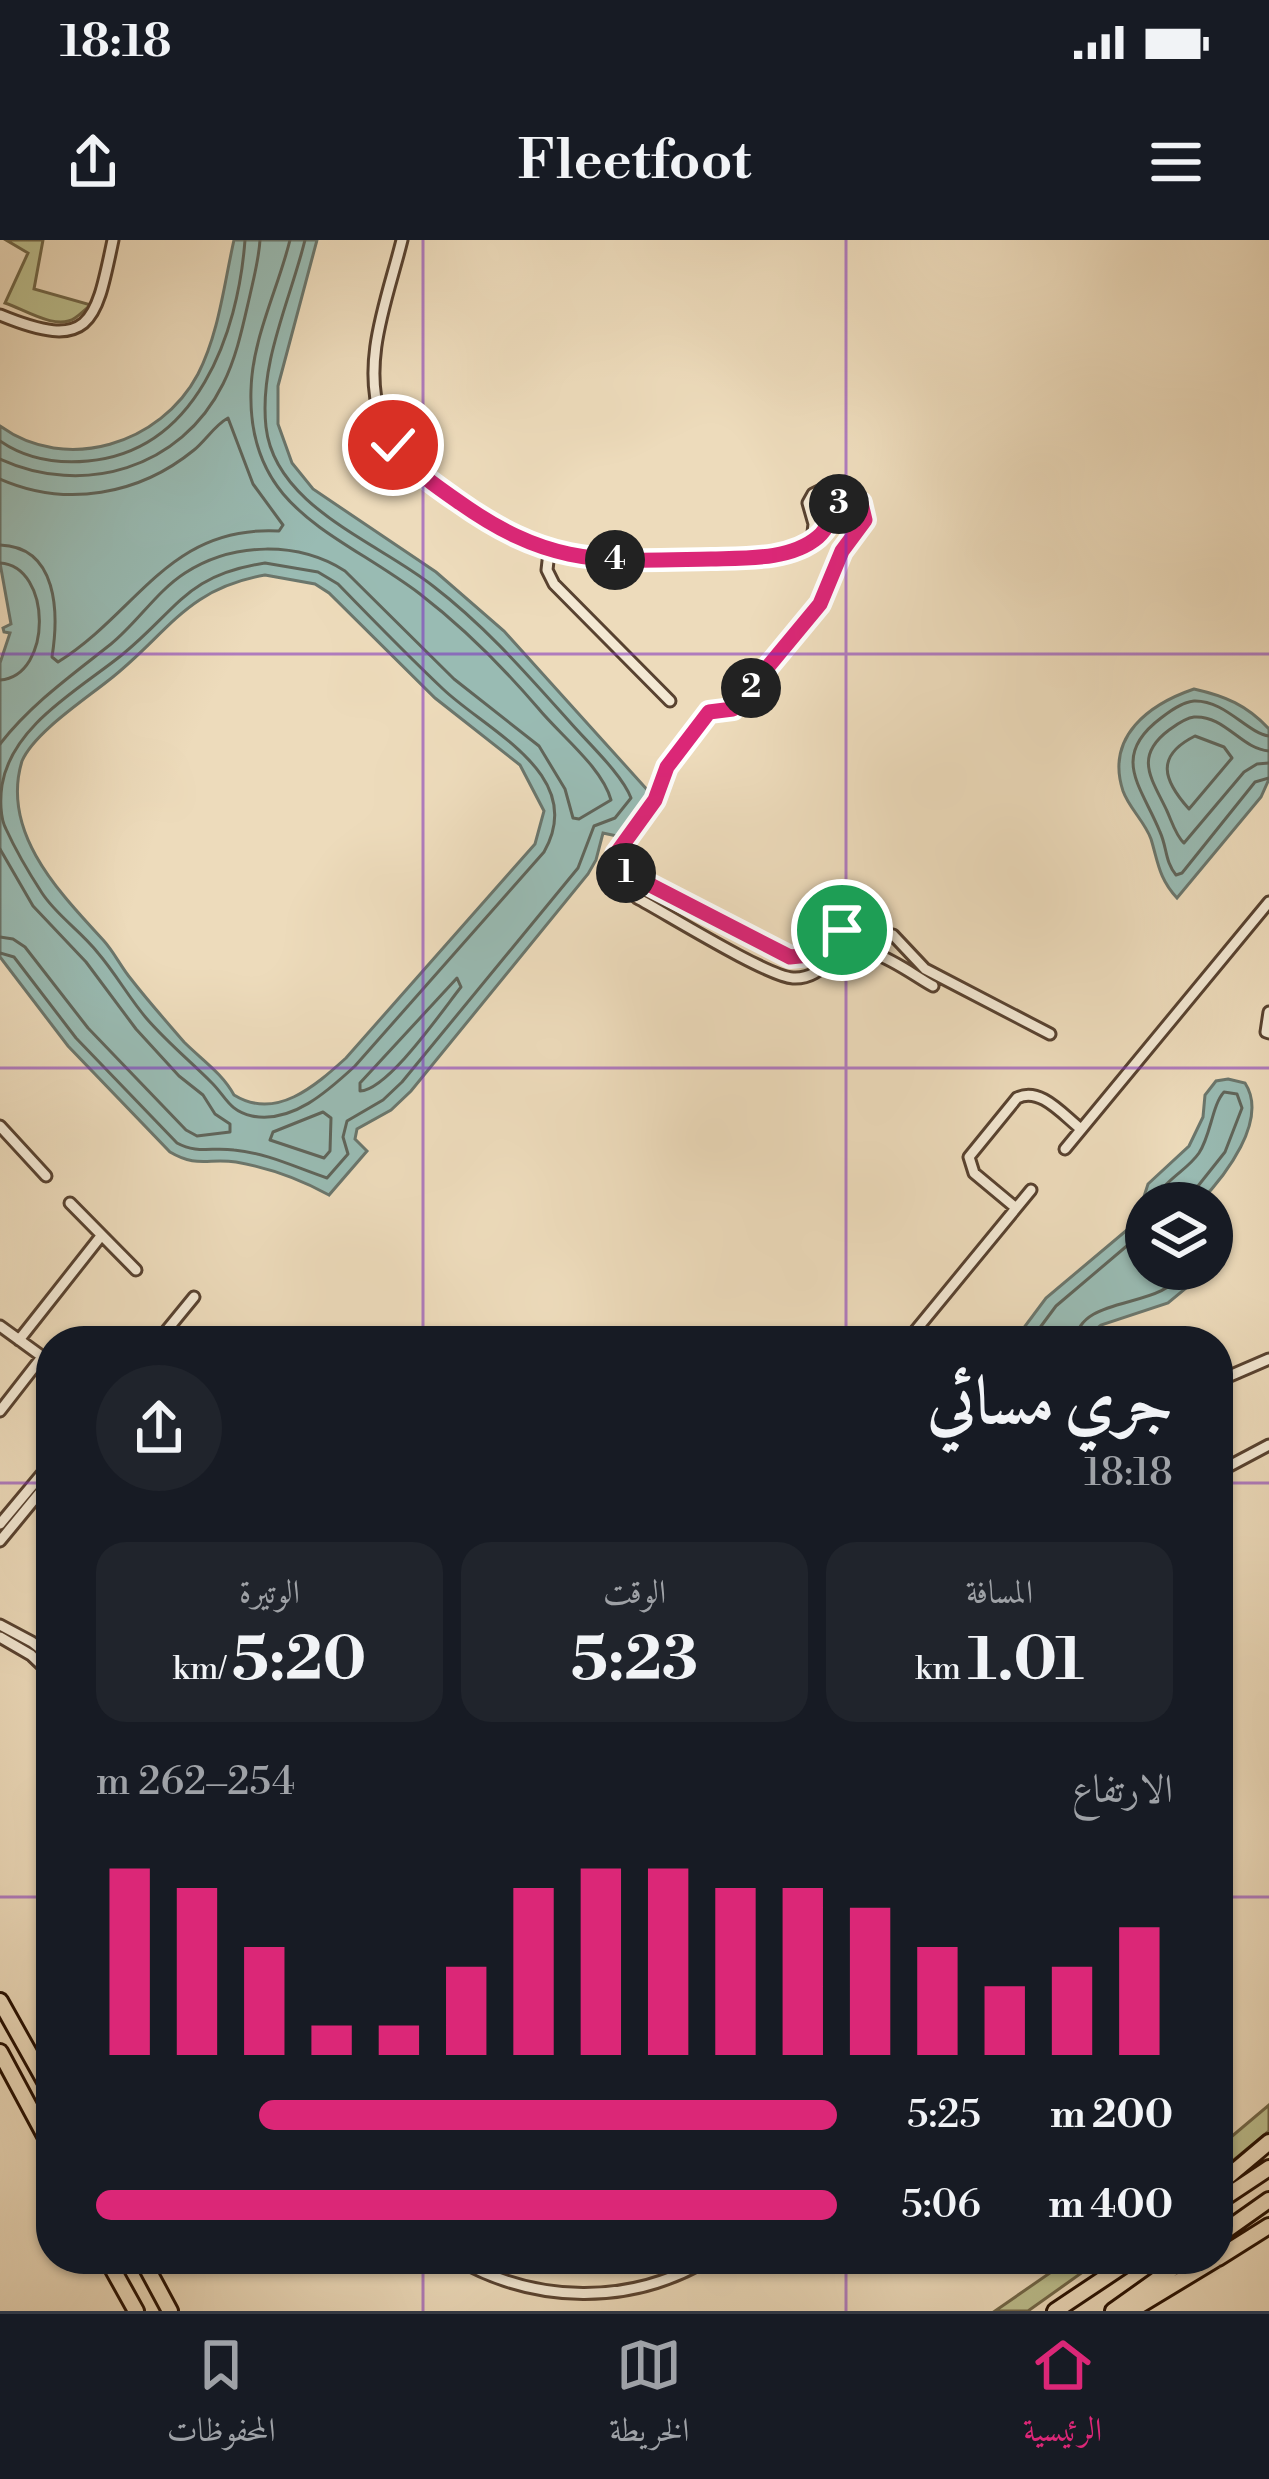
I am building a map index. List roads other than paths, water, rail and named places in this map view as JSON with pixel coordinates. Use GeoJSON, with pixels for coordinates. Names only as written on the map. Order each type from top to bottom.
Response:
{"type":"FeatureCollection","features":[{"type":"Feature","properties":{"kind":"main road"},"geometry":{"type":"LineString","coordinates":[[0,2001],[36,2065]]}},
{"type":"Feature","properties":{"kind":"main road"},"geometry":{"type":"LineString","coordinates":[[0,2052],[36,2118]]}},
{"type":"Feature","properties":{"kind":"main road"},"geometry":{"type":"LineString","coordinates":[[1233,2173],[1269,2143]]}},
{"type":"Feature","properties":{"kind":"main road"},"geometry":{"type":"LineString","coordinates":[[1233,2192],[1269,2168]]}},
{"type":"Feature","properties":{"kind":"main road"},"geometry":{"type":"LineString","coordinates":[[1233,2225],[1269,2200]]}},
{"type":"Feature","properties":{"kind":"main road"},"geometry":{"type":"LineString","coordinates":[[1233,2248],[1269,2226]]}},
{"type":"Feature","properties":{"kind":"main road"},"geometry":{"type":"LineString","coordinates":[[115,2274],[136,2311]]}},
{"type":"Feature","properties":{"kind":"main road"},"geometry":{"type":"LineString","coordinates":[[150,2274],[170,2311]]}},
{"type":"Feature","properties":{"kind":"main road"},"geometry":{"type":"LineString","coordinates":[[1055,2311],[1110,2274]]}},
{"type":"Feature","properties":{"kind":"main road"},"geometry":{"type":"LineString","coordinates":[[1113,2311],[1165,2274]]}},
{"type":"Feature","properties":{"kind":"main road"},"geometry":{"type":"LineString","coordinates":[[1130,2311],[1191,2274]]}},
{"type":"Feature","properties":{"kind":"street"},"geometry":{"type":"LineString","coordinates":[[0,315],[54,331],[86,323],[96,313],[113,240]]}},
{"type":"Feature","properties":{"kind":"street"},"geometry":{"type":"LineString","coordinates":[[402,240],[374,364],[376,402],[385,430],[406,461],[499,529],[549,552],[615,560],[739,559],[782,554],[811,541],[826,527],[839,503]]}},
{"type":"Feature","properties":{"kind":"street"},"geometry":{"type":"LineString","coordinates":[[811,541],[814,524],[808,503],[813,494],[830,491],[839,503]]}},
{"type":"Feature","properties":{"kind":"street"},"geometry":{"type":"LineString","coordinates":[[839,503],[856,500],[866,514],[842,551],[820,604],[733,709],[709,712],[667,767],[655,800],[618,849],[617,860],[622,870],[796,958],[819,954],[848,926],[889,933],[925,969],[1050,1034]]}},
{"type":"Feature","properties":{"kind":"street"},"geometry":{"type":"LineString","coordinates":[[549,552],[547,570],[554,584],[670,701]]}},
{"type":"Feature","properties":{"kind":"street"},"geometry":{"type":"LineString","coordinates":[[646,883],[637,898],[779,974],[810,975],[840,954],[858,949],[933,986]]}},
{"type":"Feature","properties":{"kind":"street"},"geometry":{"type":"LineString","coordinates":[[1065,1149],[1269,902]]}},
{"type":"Feature","properties":{"kind":"street"},"geometry":{"type":"LineString","coordinates":[[1269,1012],[1269,1033]]}},
{"type":"Feature","properties":{"kind":"street"},"geometry":{"type":"LineString","coordinates":[[1016,1208],[974,1173],[969,1157],[974,1146],[1027,1093],[1037,1095],[1081,1129]]}},
{"type":"Feature","properties":{"kind":"street"},"geometry":{"type":"LineString","coordinates":[[0,1126],[46,1176]]}},
{"type":"Feature","properties":{"kind":"street"},"geometry":{"type":"LineString","coordinates":[[919,1326],[1031,1190]]}},
{"type":"Feature","properties":{"kind":"street"},"geometry":{"type":"LineString","coordinates":[[70,1203],[136,1270]]}},
{"type":"Feature","properties":{"kind":"street"},"geometry":{"type":"LineString","coordinates":[[19,1340],[101,1236]]}},
{"type":"Feature","properties":{"kind":"street"},"geometry":{"type":"LineString","coordinates":[[170,1326],[194,1297]]}},
{"type":"Feature","properties":{"kind":"street"},"geometry":{"type":"LineString","coordinates":[[0,1326],[36,1352]]}},
{"type":"Feature","properties":{"kind":"street"},"geometry":{"type":"LineString","coordinates":[[1233,1375],[1269,1359]]}},
{"type":"Feature","properties":{"kind":"street"},"geometry":{"type":"LineString","coordinates":[[0,1411],[36,1372]]}},
{"type":"Feature","properties":{"kind":"street"},"geometry":{"type":"LineString","coordinates":[[1233,1464],[1269,1445]]}},
{"type":"Feature","properties":{"kind":"street"},"geometry":{"type":"LineString","coordinates":[[0,1541],[36,1486]]}},
{"type":"Feature","properties":{"kind":"street"},"geometry":{"type":"LineString","coordinates":[[0,1524],[36,1491]]}},
{"type":"Feature","properties":{"kind":"street"},"geometry":{"type":"LineString","coordinates":[[0,1625],[36,1646]]}},
{"type":"Feature","properties":{"kind":"street"},"geometry":{"type":"LineString","coordinates":[[0,1637],[36,1661]]}},
{"type":"Feature","properties":{"kind":"street"},"geometry":{"type":"LineString","coordinates":[[488,2274],[528,2288],[595,2294],[651,2286],[677,2274]]}},
{"type":"Feature","properties":{"kind":"water"},"geometry":{"type":"Polygon","coordinates":[[[234,240],[317,240],[278,386],[278,424],[292,463],[313,489],[436,572],[504,631],[651,794],[617,836],[603,833],[588,874],[411,1091],[391,1110],[357,1129],[355,1139],[367,1151],[329,1195],[261,1167],[195,1161],[170,1152],[68,1046],[0,957],[0,663],[10,633],[3,628],[11,624],[0,563],[0,426],[54,448],[82,449],[136,434],[161,418],[182,398],[205,358],[234,240]],[[265,575],[196,602],[37,739],[22,761],[17,787],[27,837],[53,882],[157,1011],[234,1095],[265,1104],[294,1097],[346,1058],[535,844],[544,811],[520,765],[435,698],[315,584],[265,575]]]}},
{"type":"Feature","properties":{"kind":"water"},"geometry":{"type":"Polygon","coordinates":[[[1194,689],[1235,703],[1269,729],[1269,779],[1261,797],[1177,898],[1123,791],[1120,754],[1147,713],[1194,689]]]}},
{"type":"Feature","properties":{"kind":"water"},"geometry":{"type":"Polygon","coordinates":[[[1228,1079],[1245,1083],[1251,1098],[1248,1130],[1231,1163],[1217,1182],[1150,1182],[1189,1146],[1203,1117],[1205,1095],[1216,1081],[1228,1079]]]}},
{"type":"Feature","properties":{"kind":"water"},"geometry":{"type":"Polygon","coordinates":[[[1125,1232],[1125,1290],[1184,1290],[1168,1303],[1100,1326],[1025,1326],[1046,1298],[1125,1232]]]}}]}
